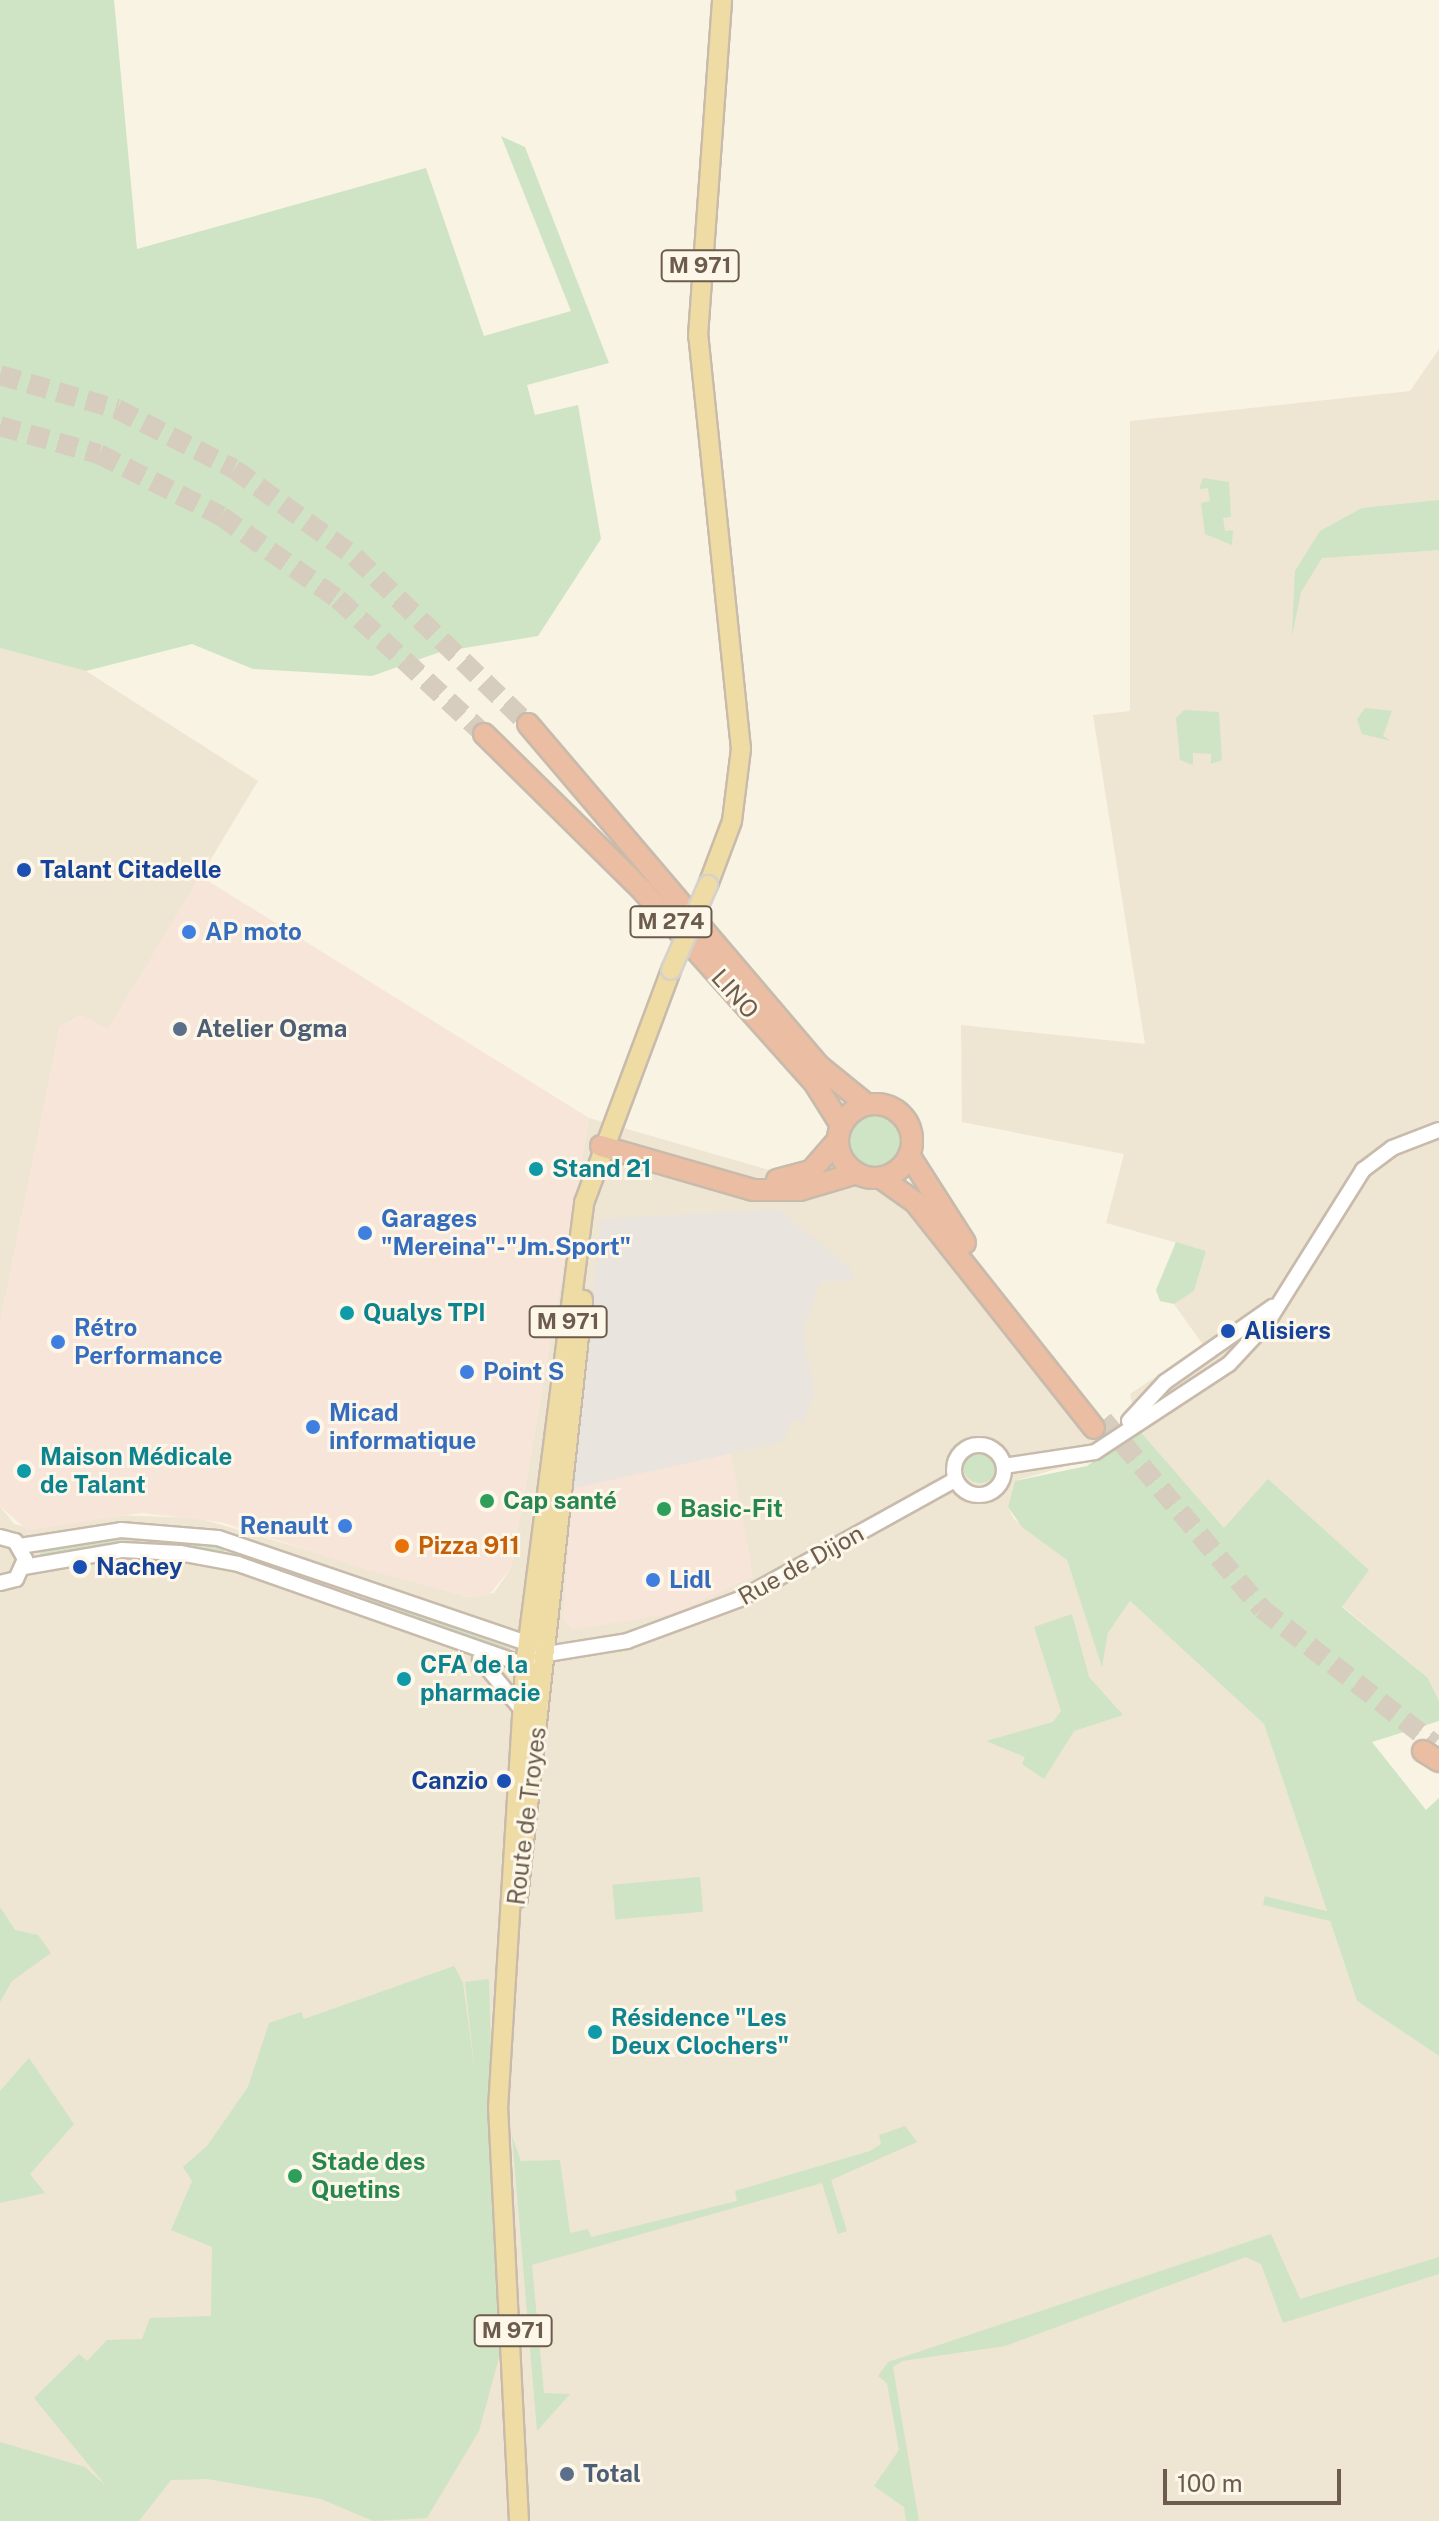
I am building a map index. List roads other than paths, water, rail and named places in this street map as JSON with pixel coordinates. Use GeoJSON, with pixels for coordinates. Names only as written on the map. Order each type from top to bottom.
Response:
{"type":"FeatureCollection","features":[{"type":"Feature","properties":{"kind":"highway","name":"LINO"},"geometry":{"type":"LineString","coordinates":[[484,734],[644,892],[814,1082],[857,1173],[881,1178],[915,1202],[1099,1424],[939,1209],[909,1155],[912,1137],[902,1114],[866,1104],[818,1065],[528,724]]}},
{"type":"Feature","properties":{"kind":"highway"},"geometry":{"type":"LineString","coordinates":[[601,1146],[635,1146],[777,1180],[811,1171],[839,1133],[866,1104]]}},
{"type":"Feature","properties":{"kind":"highway"},"geometry":{"type":"LineString","coordinates":[[601,1146],[753,1190],[800,1190],[857,1173]]}},
{"type":"Feature","properties":{"kind":"highway"},"geometry":{"type":"LineString","coordinates":[[881,1178],[909,1155]]}},
{"type":"Feature","properties":{"kind":"main road","name":"M 971"},"geometry":{"type":"LineString","coordinates":[[519,2521],[498,2159],[506,1960],[525,1665],[541,1651],[584,1203],[601,1146],[732,821],[741,749],[698,336],[722,0]]}},
{"type":"Feature","properties":{"kind":"main road","name":"Route de Troyes"},"geometry":{"type":"LineString","coordinates":[[506,1960],[541,1651]]}},
{"type":"Feature","properties":{"kind":"street"},"geometry":{"type":"LineString","coordinates":[[1004,1466],[1071,1460],[1229,1364],[1278,1302],[1363,1170],[1392,1148],[1439,1130]]}},
{"type":"Feature","properties":{"kind":"street"},"geometry":{"type":"LineString","coordinates":[[1120,1433],[1151,1394],[1278,1302]]}},
{"type":"Feature","properties":{"kind":"street"},"geometry":{"type":"LineString","coordinates":[[972,1445],[989,1446],[1004,1466],[1000,1483],[987,1494],[972,1494],[955,1480],[958,1455],[972,1445]]}},
{"type":"Feature","properties":{"kind":"street","name":"Rue de Dijon"},"geometry":{"type":"LineString","coordinates":[[541,1651],[627,1641],[740,1599],[955,1480]]}},
{"type":"Feature","properties":{"kind":"street"},"geometry":{"type":"LineString","coordinates":[[0,1537],[20,1546],[121,1530],[218,1538],[541,1651]]}},
{"type":"Feature","properties":{"kind":"street"},"geometry":{"type":"LineString","coordinates":[[20,1546],[24,1567]]}},
{"type":"Feature","properties":{"kind":"street"},"geometry":{"type":"LineString","coordinates":[[0,1583],[24,1567],[122,1550],[180,1553],[238,1564],[463,1648],[525,1665]]}},
{"type":"Feature","properties":{"kind":"street"},"geometry":{"type":"LineString","coordinates":[[463,1648],[490,1666],[521,1709]]}},
{"type":"Feature","properties":{"kind":"tunnel"},"geometry":{"type":"LineString","coordinates":[[0,375],[117,409],[234,469],[355,557],[528,724]]}},
{"type":"Feature","properties":{"kind":"tunnel"},"geometry":{"type":"LineString","coordinates":[[0,426],[99,454],[221,516],[338,599],[484,734]]}},
{"type":"Feature","properties":{"kind":"tunnel"},"geometry":{"type":"LineString","coordinates":[[1103,1420],[1262,1609],[1434,1744]]}},
{"type":"Feature","properties":{"kind":"place","name":"Talant Citadelle"},"geometry":{"type":"Point","coordinates":[24,870]}},
{"type":"Feature","properties":{"kind":"place","name":"AP moto"},"geometry":{"type":"Point","coordinates":[189,932]}},
{"type":"Feature","properties":{"kind":"place","name":"Atelier Ogma"},"geometry":{"type":"Point","coordinates":[180,1029]}},
{"type":"Feature","properties":{"kind":"place","name":"Stand 21"},"geometry":{"type":"Point","coordinates":[536,1169]}},
{"type":"Feature","properties":{"kind":"place","name":"Garages \"Mereina\"-\"Jm.Sport\""},"geometry":{"type":"Point","coordinates":[365,1233]}},
{"type":"Feature","properties":{"kind":"place","name":"Qualys TPI"},"geometry":{"type":"Point","coordinates":[347,1313]}},
{"type":"Feature","properties":{"kind":"place","name":"Alisiers"},"geometry":{"type":"Point","coordinates":[1228,1331]}},
{"type":"Feature","properties":{"kind":"place","name":"Rétro Performance"},"geometry":{"type":"Point","coordinates":[58,1342]}},
{"type":"Feature","properties":{"kind":"place","name":"Point S"},"geometry":{"type":"Point","coordinates":[467,1372]}},
{"type":"Feature","properties":{"kind":"place","name":"Micad informatique"},"geometry":{"type":"Point","coordinates":[313,1427]}},
{"type":"Feature","properties":{"kind":"place","name":"Maison Médicale de Talant"},"geometry":{"type":"Point","coordinates":[24,1471]}},
{"type":"Feature","properties":{"kind":"place","name":"Cap santé"},"geometry":{"type":"Point","coordinates":[487,1501]}},
{"type":"Feature","properties":{"kind":"place","name":"Basic-Fit"},"geometry":{"type":"Point","coordinates":[664,1509]}},
{"type":"Feature","properties":{"kind":"place","name":"Renault"},"geometry":{"type":"Point","coordinates":[345,1526]}},
{"type":"Feature","properties":{"kind":"place","name":"Pizza 911"},"geometry":{"type":"Point","coordinates":[402,1546]}},
{"type":"Feature","properties":{"kind":"place","name":"Nachey"},"geometry":{"type":"Point","coordinates":[80,1567]}},
{"type":"Feature","properties":{"kind":"place","name":"Lidl"},"geometry":{"type":"Point","coordinates":[653,1580]}},
{"type":"Feature","properties":{"kind":"place","name":"CFA de la pharmacie"},"geometry":{"type":"Point","coordinates":[404,1679]}},
{"type":"Feature","properties":{"kind":"place","name":"Canzio"},"geometry":{"type":"Point","coordinates":[504,1781]}},
{"type":"Feature","properties":{"kind":"place","name":"Résidence \"Les Deux Clochers\""},"geometry":{"type":"Point","coordinates":[595,2032]}},
{"type":"Feature","properties":{"kind":"place","name":"Stade des Quetins"},"geometry":{"type":"Point","coordinates":[295,2176]}},
{"type":"Feature","properties":{"kind":"place","name":"Total"},"geometry":{"type":"Point","coordinates":[567,2474]}}]}
